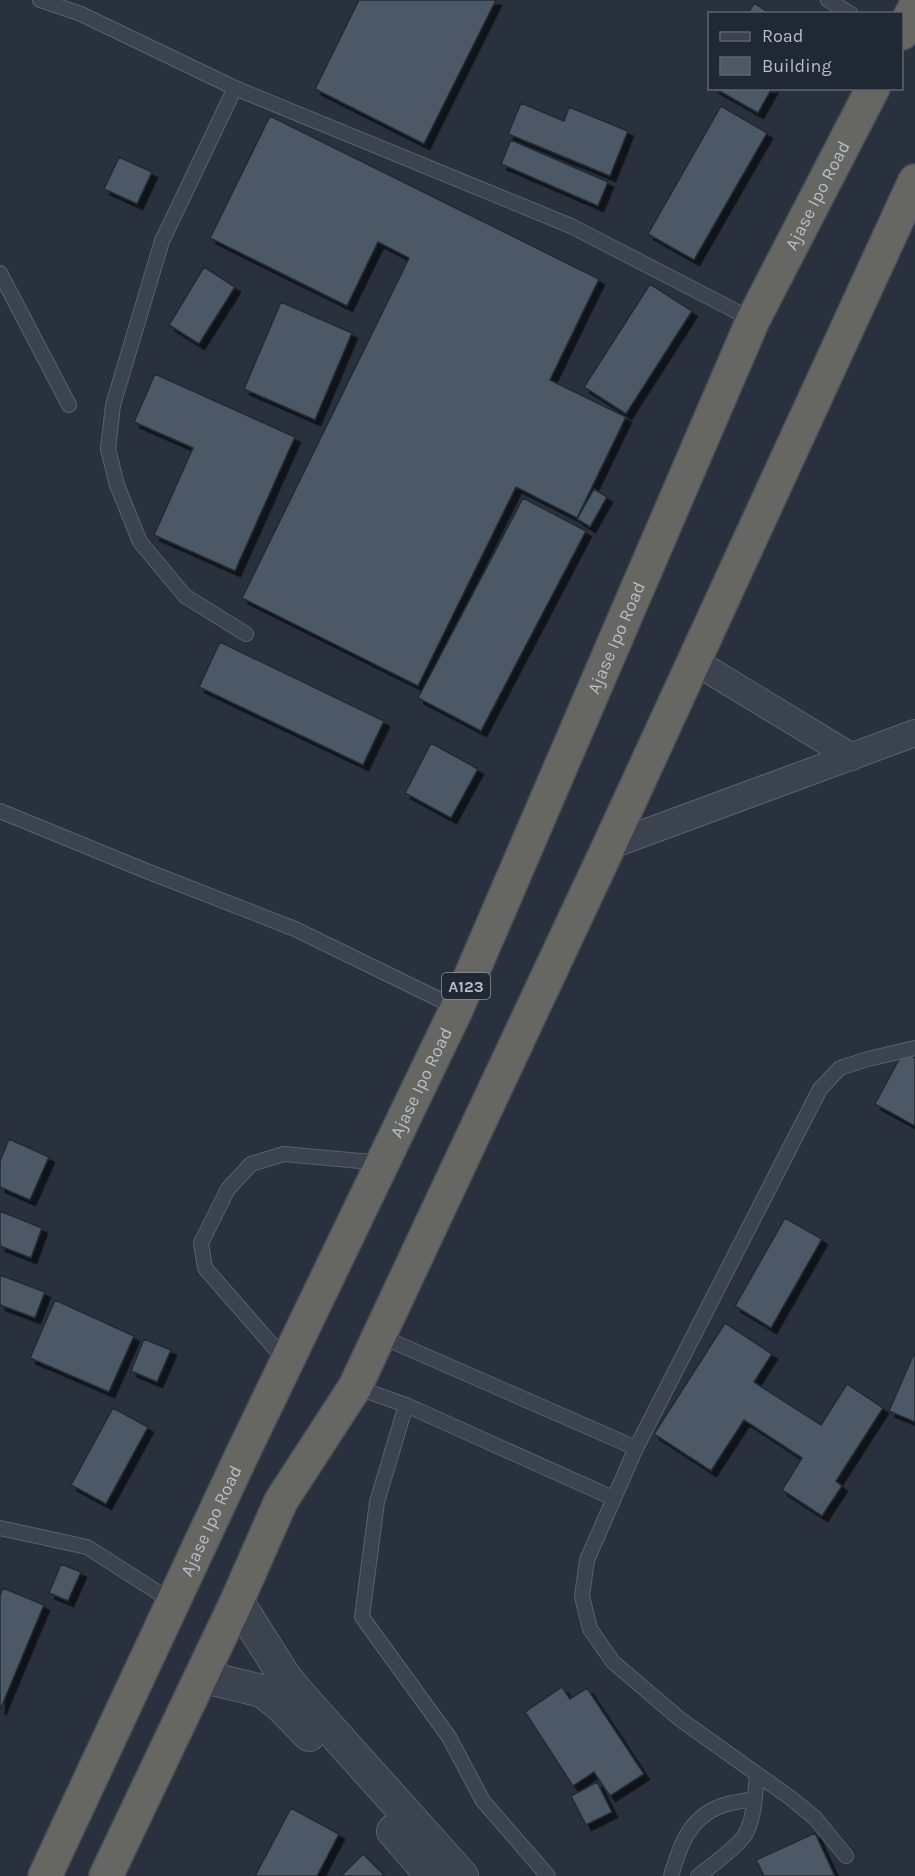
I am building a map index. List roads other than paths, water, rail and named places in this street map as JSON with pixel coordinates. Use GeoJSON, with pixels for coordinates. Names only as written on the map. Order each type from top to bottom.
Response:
{"type":"FeatureCollection","features":[{"type":"Feature","properties":{"kind":"highway"},"geometry":{"type":"LineString","coordinates":[[903,31],[915,7]]}},
{"type":"Feature","properties":{"kind":"highway","name":"Ajase Ipo Road"},"geometry":{"type":"LineString","coordinates":[[45,1876],[286,1361],[457,1008],[753,320],[872,90]]}},
{"type":"Feature","properties":{"kind":"highway"},"geometry":{"type":"LineString","coordinates":[[106,1876],[237,1600],[281,1501],[355,1387],[609,846],[915,181]]}},
{"type":"Feature","properties":{"kind":"street"},"geometry":{"type":"LineString","coordinates":[[694,661],[852,757]]}},
{"type":"Feature","properties":{"kind":"street"},"geometry":{"type":"LineString","coordinates":[[609,846],[915,733]]}},
{"type":"Feature","properties":{"kind":"street"},"geometry":{"type":"LineString","coordinates":[[237,1600],[283,1674],[299,1694],[462,1876]]}},
{"type":"Feature","properties":{"kind":"street"},"geometry":{"type":"LineString","coordinates":[[200,1676],[262,1691],[280,1705],[312,1737],[432,1876]]}},
{"type":"Feature","properties":{"kind":"lane"},"geometry":{"type":"LineString","coordinates":[[40,0],[81,14],[235,88],[571,226],[753,320]]}},
{"type":"Feature","properties":{"kind":"lane"},"geometry":{"type":"LineString","coordinates":[[828,0],[848,12]]}},
{"type":"Feature","properties":{"kind":"lane"},"geometry":{"type":"LineString","coordinates":[[235,88],[162,241],[113,405],[108,449],[117,485],[140,542],[185,596],[246,634]]}},
{"type":"Feature","properties":{"kind":"lane"},"geometry":{"type":"LineString","coordinates":[[0,273],[69,405]]}},
{"type":"Feature","properties":{"kind":"lane"},"geometry":{"type":"LineString","coordinates":[[0,811],[294,929],[457,1008]]}},
{"type":"Feature","properties":{"kind":"lane"},"geometry":{"type":"LineString","coordinates":[[846,1856],[815,1818],[758,1774],[681,1720],[613,1662],[590,1629],[582,1596],[587,1560],[636,1448],[820,1089],[840,1068],[915,1048]]}},
{"type":"Feature","properties":{"kind":"lane"},"geometry":{"type":"LineString","coordinates":[[286,1361],[205,1268],[201,1243],[228,1188],[250,1164],[284,1154],[382,1163]]}},
{"type":"Feature","properties":{"kind":"lane"},"geometry":{"type":"LineString","coordinates":[[379,1336],[636,1448]]}},
{"type":"Feature","properties":{"kind":"lane"},"geometry":{"type":"LineString","coordinates":[[355,1387],[406,1405],[613,1498]]}},
{"type":"Feature","properties":{"kind":"lane"},"geometry":{"type":"LineString","coordinates":[[406,1405],[376,1502],[362,1617],[449,1737],[483,1802],[548,1876]]}},
{"type":"Feature","properties":{"kind":"lane"},"geometry":{"type":"LineString","coordinates":[[0,1528],[87,1547],[173,1602]]}},
{"type":"Feature","properties":{"kind":"lane"},"geometry":{"type":"LineString","coordinates":[[698,1876],[718,1861],[744,1836],[753,1812],[758,1774]]}},
{"type":"Feature","properties":{"kind":"lane"},"geometry":{"type":"LineString","coordinates":[[670,1876],[677,1852],[694,1822],[721,1806],[754,1798]]}}]}
